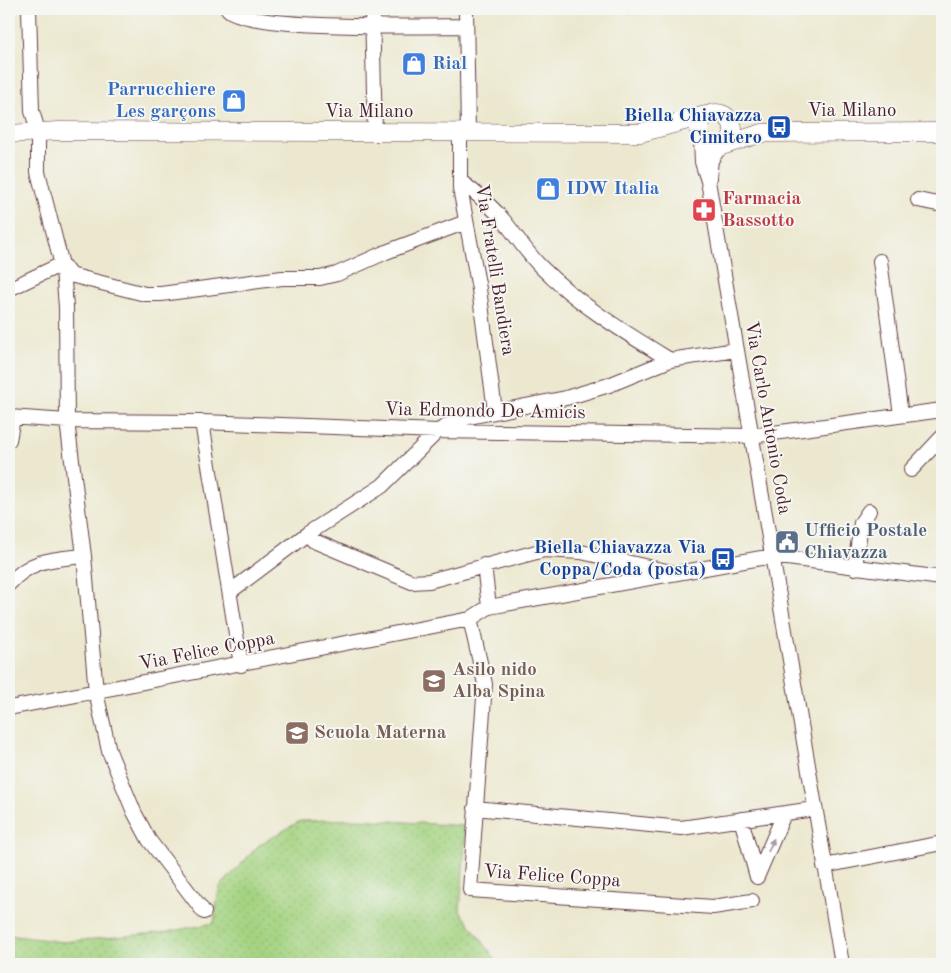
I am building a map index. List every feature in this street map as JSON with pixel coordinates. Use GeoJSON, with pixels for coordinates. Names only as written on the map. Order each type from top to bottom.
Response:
{"type":"FeatureCollection","features":[{"type":"Feature","properties":{"kind":"main road","name":"Via Milano"},"geometry":{"type":"LineString","coordinates":[[9,134],[33,132],[640,133],[711,113],[723,114],[731,121],[762,133]]}},
{"type":"Feature","properties":{"kind":"main road"},"geometry":{"type":"LineString","coordinates":[[700,136],[700,123],[706,115]]}},
{"type":"Feature","properties":{"kind":"main road"},"geometry":{"type":"LineString","coordinates":[[640,133],[654,136],[700,136],[711,147],[722,146],[733,134],[731,121]]}},
{"type":"Feature","properties":{"kind":"main road","name":"Via Milano"},"geometry":{"type":"LineString","coordinates":[[9,128],[33,132]]}},
{"type":"Feature","properties":{"kind":"main road","name":"Via Milano"},"geometry":{"type":"LineString","coordinates":[[722,146],[762,133],[942,132]]}},
{"type":"Feature","properties":{"kind":"street"},"geometry":{"type":"LineString","coordinates":[[29,9],[33,132],[38,172],[62,264],[66,307],[67,421],[84,556],[96,692],[109,750],[134,812],[149,840],[204,912]]}},
{"type":"Feature","properties":{"kind":"street"},"geometry":{"type":"LineString","coordinates":[[228,9],[233,14],[272,23],[466,26]]}},
{"type":"Feature","properties":{"kind":"street"},"geometry":{"type":"LineString","coordinates":[[372,9],[375,134]]}},
{"type":"Feature","properties":{"kind":"street","name":"Via Fratelli Bandiera"},"geometry":{"type":"LineString","coordinates":[[466,9],[464,134],[460,181],[479,289],[495,411]]}},
{"type":"Feature","properties":{"kind":"street","name":"Via Carlo Antonio Coda"},"geometry":{"type":"LineString","coordinates":[[700,136],[702,162],[708,181],[842,964]]}},
{"type":"Feature","properties":{"kind":"street","name":"Via Carlo Antonio Coda"},"geometry":{"type":"LineString","coordinates":[[708,181],[711,160],[722,146]]}},
{"type":"Feature","properties":{"kind":"street"},"geometry":{"type":"LineString","coordinates":[[460,181],[487,203],[540,266],[567,291],[592,312],[670,360]]}},
{"type":"Feature","properties":{"kind":"street"},"geometry":{"type":"LineString","coordinates":[[918,200],[942,205]]}},
{"type":"Feature","properties":{"kind":"street"},"geometry":{"type":"LineString","coordinates":[[62,264],[70,275],[145,294],[161,294],[282,278],[320,278],[337,274],[386,252],[466,222]]}},
{"type":"Feature","properties":{"kind":"street"},"geometry":{"type":"LineString","coordinates":[[880,261],[901,415]]}},
{"type":"Feature","properties":{"kind":"street"},"geometry":{"type":"LineString","coordinates":[[9,289],[62,264]]}},
{"type":"Feature","properties":{"kind":"street"},"geometry":{"type":"LineString","coordinates":[[230,591],[307,534],[382,486],[438,431],[459,419],[566,398],[609,385],[670,360],[736,350]]}},
{"type":"Feature","properties":{"kind":"street","name":"Via Edmondo De Amicis"},"geometry":{"type":"LineString","coordinates":[[11,418],[67,421],[202,422],[438,431],[751,436],[942,410]]}},
{"type":"Feature","properties":{"kind":"street"},"geometry":{"type":"LineString","coordinates":[[9,440],[11,418]]}},
{"type":"Feature","properties":{"kind":"street"},"geometry":{"type":"LineString","coordinates":[[202,422],[241,664]]}},
{"type":"Feature","properties":{"kind":"street"},"geometry":{"type":"LineString","coordinates":[[911,470],[942,437]]}},
{"type":"Feature","properties":{"kind":"street"},"geometry":{"type":"LineString","coordinates":[[855,568],[861,523],[870,512]]}},
{"type":"Feature","properties":{"kind":"street"},"geometry":{"type":"LineString","coordinates":[[307,534],[314,541],[412,582],[429,581],[544,550],[581,552],[676,574]]}},
{"type":"Feature","properties":{"kind":"street"},"geometry":{"type":"LineString","coordinates":[[9,584],[21,570],[48,559],[84,556]]}},
{"type":"Feature","properties":{"kind":"street","name":"Via Felice Coppa"},"geometry":{"type":"LineString","coordinates":[[9,708],[470,619],[489,607],[772,556],[942,578]]}},
{"type":"Feature","properties":{"kind":"street"},"geometry":{"type":"LineString","coordinates":[[484,565],[489,607]]}},
{"type":"Feature","properties":{"kind":"street","name":"Via Felice Coppa"},"geometry":{"type":"LineString","coordinates":[[470,619],[485,684],[470,890],[713,907],[752,901]]}},
{"type":"Feature","properties":{"kind":"street"},"geometry":{"type":"LineString","coordinates":[[475,808],[681,828],[814,809]]}},
{"type":"Feature","properties":{"kind":"street"},"geometry":{"type":"LineString","coordinates":[[741,819],[758,877],[784,814]]}},
{"type":"Feature","properties":{"kind":"street"},"geometry":{"type":"LineString","coordinates":[[824,866],[942,843]]}},
{"type":"Feature","properties":{"kind":"green space"},"geometry":{"type":"Polygon","coordinates":[[[629,9],[771,9],[629,13],[629,9]]]}},
{"type":"Feature","properties":{"kind":"green space"},"geometry":{"type":"Polygon","coordinates":[[[358,819],[466,826],[460,911],[499,964],[9,964],[9,935],[63,942],[167,932],[214,923],[219,888],[259,845],[300,821],[358,819]]]}},
{"type":"Feature","properties":{"kind":"place","name":"Rial"},"geometry":{"type":"Point","coordinates":[414,64]}},
{"type":"Feature","properties":{"kind":"place","name":"Parrucchiere Les garçons"},"geometry":{"type":"Point","coordinates":[234,101]}},
{"type":"Feature","properties":{"kind":"place","name":"Biella Chiavazza Cimitero"},"geometry":{"type":"Point","coordinates":[779,127]}},
{"type":"Feature","properties":{"kind":"place","name":"IDW Italia"},"geometry":{"type":"Point","coordinates":[548,189]}},
{"type":"Feature","properties":{"kind":"place","name":"Farmacia Bassotto"},"geometry":{"type":"Point","coordinates":[704,210]}},
{"type":"Feature","properties":{"kind":"place","name":"Ufficio Postale Chiavazza"},"geometry":{"type":"Point","coordinates":[787,542]}},
{"type":"Feature","properties":{"kind":"place","name":"Biella Chiavazza Via Coppa/Coda (posta)"},"geometry":{"type":"Point","coordinates":[723,559]}},
{"type":"Feature","properties":{"kind":"place","name":"Asilo nido Alba Spina"},"geometry":{"type":"Point","coordinates":[434,681]}},
{"type":"Feature","properties":{"kind":"place","name":"Scuola Materna"},"geometry":{"type":"Point","coordinates":[297,733]}}]}
